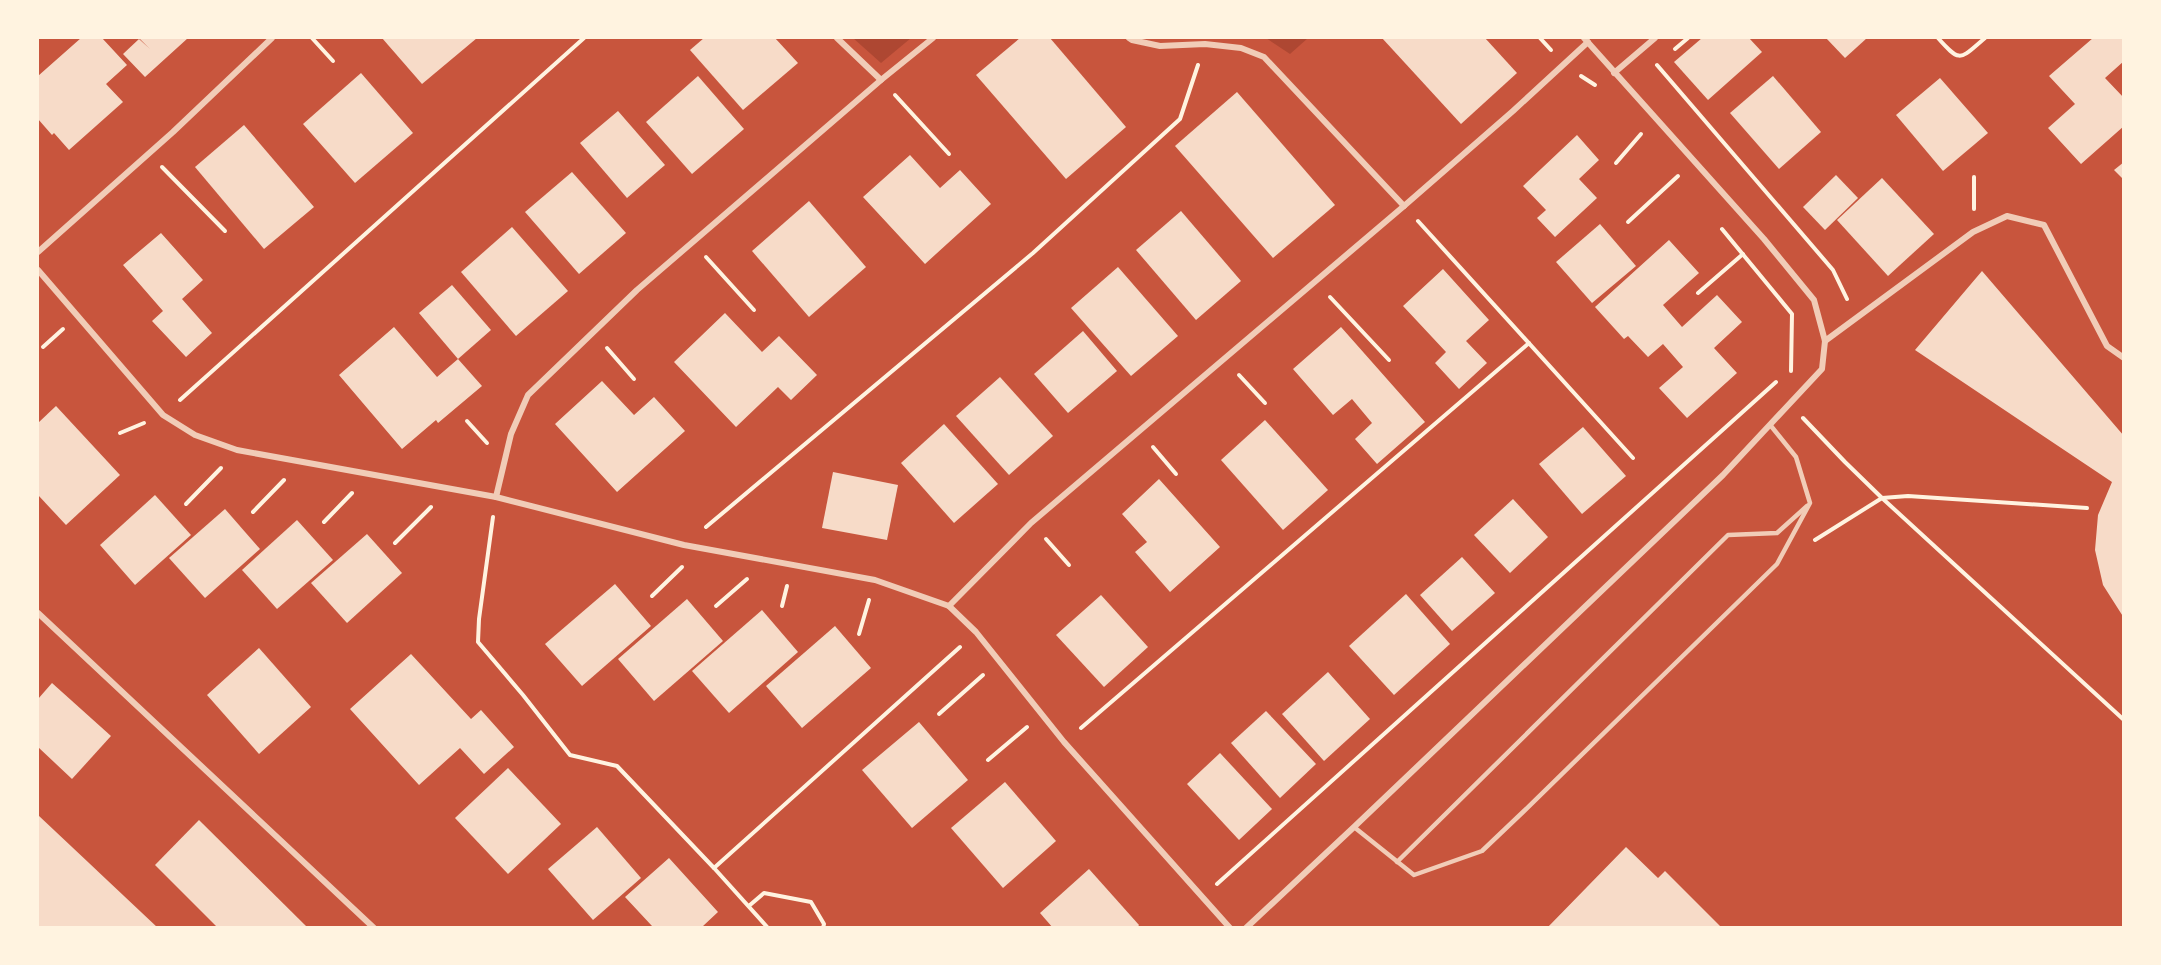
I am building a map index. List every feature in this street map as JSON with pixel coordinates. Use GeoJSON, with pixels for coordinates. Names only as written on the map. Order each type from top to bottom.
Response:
{"type":"FeatureCollection","features":[{"type":"Feature","properties":{"kind":"street"},"geometry":{"type":"LineString","coordinates":[[38,252],[272,38]]}},
{"type":"Feature","properties":{"kind":"street"},"geometry":{"type":"LineString","coordinates":[[837,38],[881,80]]}},
{"type":"Feature","properties":{"kind":"street"},"geometry":{"type":"LineString","coordinates":[[496,497],[511,434],[528,395],[637,290],[933,38]]}},
{"type":"Feature","properties":{"kind":"street"},"geometry":{"type":"LineString","coordinates":[[1129,38],[1160,46],[1205,44],[1241,48],[1264,57],[1404,206]]}},
{"type":"Feature","properties":{"kind":"street"},"geometry":{"type":"LineString","coordinates":[[1614,73],[1655,38]]}},
{"type":"Feature","properties":{"kind":"street"},"geometry":{"type":"LineString","coordinates":[[949,606],[1031,523],[1404,206],[1513,111],[1586,40],[1764,240],[1814,300],[1826,341],[1822,369],[1723,475],[1246,927]]}},
{"type":"Feature","properties":{"kind":"street"},"geometry":{"type":"LineString","coordinates":[[1826,341],[1973,232],[2007,216],[2044,225],[2107,346],[2124,358]]}},
{"type":"Feature","properties":{"kind":"street"},"geometry":{"type":"LineString","coordinates":[[38,270],[163,415],[195,435],[237,450],[496,497],[684,545],[875,580],[949,606],[976,632],[1064,742],[1230,927]]}},
{"type":"Feature","properties":{"kind":"street"},"geometry":{"type":"LineString","coordinates":[[38,614],[374,927]]}},
{"type":"Feature","properties":{"kind":"lane"},"geometry":{"type":"LineString","coordinates":[[1354,827],[1414,875],[1482,851],[1776,564],[1810,503],[1796,457],[1771,426]]}},
{"type":"Feature","properties":{"kind":"lane"},"geometry":{"type":"LineString","coordinates":[[1397,862],[1728,535],[1777,533],[1810,503]]}},
{"type":"Feature","properties":{"kind":"path"},"geometry":{"type":"LineString","coordinates":[[312,38],[333,62]]}},
{"type":"Feature","properties":{"kind":"path"},"geometry":{"type":"LineString","coordinates":[[163,415],[584,38]]}},
{"type":"Feature","properties":{"kind":"path"},"geometry":{"type":"LineString","coordinates":[[1540,38],[1563,64],[1599,88]]}},
{"type":"Feature","properties":{"kind":"path"},"geometry":{"type":"LineString","coordinates":[[1938,38],[1952,53],[1960,56],[1965,55],[1985,38]]}},
{"type":"Feature","properties":{"kind":"path"},"geometry":{"type":"LineString","coordinates":[[684,545],[1032,253],[1180,119],[1205,44]]}},
{"type":"Feature","properties":{"kind":"path"},"geometry":{"type":"LineString","coordinates":[[1641,50],[1657,64],[1833,270],[1856,318]]}},
{"type":"Feature","properties":{"kind":"path"},"geometry":{"type":"LineString","coordinates":[[881,80],[949,154]]}},
{"type":"Feature","properties":{"kind":"path"},"geometry":{"type":"LineString","coordinates":[[1616,163],[1643,132],[1636,124]]}},
{"type":"Feature","properties":{"kind":"path"},"geometry":{"type":"LineString","coordinates":[[148,153],[225,231]]}},
{"type":"Feature","properties":{"kind":"path"},"geometry":{"type":"LineString","coordinates":[[1672,167],[1686,184]]}},
{"type":"Feature","properties":{"kind":"path"},"geometry":{"type":"LineString","coordinates":[[1628,222],[1679,176]]}},
{"type":"Feature","properties":{"kind":"path"},"geometry":{"type":"LineString","coordinates":[[1404,206],[1633,458]]}},
{"type":"Feature","properties":{"kind":"path"},"geometry":{"type":"LineString","coordinates":[[1722,228],[1792,314],[1790,403],[1882,498],[2124,720]]}},
{"type":"Feature","properties":{"kind":"path"},"geometry":{"type":"LineString","coordinates":[[1698,293],[1743,254],[1764,240]]}},
{"type":"Feature","properties":{"kind":"path"},"geometry":{"type":"LineString","coordinates":[[693,242],[754,310]]}},
{"type":"Feature","properties":{"kind":"path"},"geometry":{"type":"LineString","coordinates":[[1315,280],[1389,360]]}},
{"type":"Feature","properties":{"kind":"path"},"geometry":{"type":"LineString","coordinates":[[592,333],[634,379]]}},
{"type":"Feature","properties":{"kind":"path"},"geometry":{"type":"LineString","coordinates":[[1203,897],[1826,341]]}},
{"type":"Feature","properties":{"kind":"path"},"geometry":{"type":"LineString","coordinates":[[1064,742],[1529,343]]}},
{"type":"Feature","properties":{"kind":"path"},"geometry":{"type":"LineString","coordinates":[[1223,358],[1265,403]]}},
{"type":"Feature","properties":{"kind":"path"},"geometry":{"type":"LineString","coordinates":[[1138,430],[1176,474]]}},
{"type":"Feature","properties":{"kind":"path"},"geometry":{"type":"LineString","coordinates":[[186,504],[237,450]]}},
{"type":"Feature","properties":{"kind":"path"},"geometry":{"type":"LineString","coordinates":[[253,512],[302,462]]}},
{"type":"Feature","properties":{"kind":"path"},"geometry":{"type":"LineString","coordinates":[[324,522],[370,475]]}},
{"type":"Feature","properties":{"kind":"path"},"geometry":{"type":"LineString","coordinates":[[395,543],[449,489]]}},
{"type":"Feature","properties":{"kind":"path"},"geometry":{"type":"LineString","coordinates":[[1776,564],[1882,498],[1908,496],[2087,508]]}},
{"type":"Feature","properties":{"kind":"path"},"geometry":{"type":"LineString","coordinates":[[496,497],[479,619],[478,642],[570,755],[617,766],[750,905],[768,927]]}},
{"type":"Feature","properties":{"kind":"path"},"geometry":{"type":"LineString","coordinates":[[1031,523],[1069,565]]}},
{"type":"Feature","properties":{"kind":"path"},"geometry":{"type":"LineString","coordinates":[[652,596],[701,548]]}},
{"type":"Feature","properties":{"kind":"path"},"geometry":{"type":"LineString","coordinates":[[716,606],[768,561]]}},
{"type":"Feature","properties":{"kind":"path"},"geometry":{"type":"LineString","coordinates":[[860,634],[875,580]]}},
{"type":"Feature","properties":{"kind":"path"},"geometry":{"type":"LineString","coordinates":[[714,868],[976,632]]}},
{"type":"Feature","properties":{"kind":"path"},"geometry":{"type":"LineString","coordinates":[[939,714],[999,662]]}},
{"type":"Feature","properties":{"kind":"path"},"geometry":{"type":"LineString","coordinates":[[988,760],[1042,714]]}},
{"type":"Feature","properties":{"kind":"path"},"geometry":{"type":"LineString","coordinates":[[750,905],[764,893],[811,902],[824,924],[823,927]]}},
{"type":"Feature","properties":{"kind":"shaded area"},"geometry":{"type":"Polygon","coordinates":[[[853,38],[911,38],[881,63],[853,38]]]}},
{"type":"Feature","properties":{"kind":"shaded area"},"geometry":{"type":"Polygon","coordinates":[[[1266,38],[1308,38],[1290,54],[1266,38]]]}},
{"type":"Feature","properties":{"kind":"building"},"geometry":{"type":"Polygon","coordinates":[[[81,38],[102,38],[127,65],[106,84],[123,102],[69,150],[38,119],[38,76],[81,38]]]}},
{"type":"Feature","properties":{"kind":"building"},"geometry":{"type":"Polygon","coordinates":[[[139,38],[188,38],[145,77],[123,54],[139,39],[150,49],[139,38]]]}},
{"type":"Feature","properties":{"kind":"building"},"geometry":{"type":"Polygon","coordinates":[[[382,38],[477,38],[422,84],[382,38]]]}},
{"type":"Feature","properties":{"kind":"building"},"geometry":{"type":"Polygon","coordinates":[[[704,38],[775,38],[798,63],[743,110],[690,50],[704,38]]]}},
{"type":"Feature","properties":{"kind":"building"},"geometry":{"type":"Polygon","coordinates":[[[1020,38],[1050,38],[1126,127],[1066,179],[976,75],[1020,38]]]}},
{"type":"Feature","properties":{"kind":"building"},"geometry":{"type":"Polygon","coordinates":[[[1382,38],[1485,38],[1517,73],[1461,124],[1382,38]]]}},
{"type":"Feature","properties":{"kind":"building"},"geometry":{"type":"Polygon","coordinates":[[[1702,38],[1749,38],[1762,52],[1708,100],[1674,62],[1702,38]]]}},
{"type":"Feature","properties":{"kind":"building"},"geometry":{"type":"Polygon","coordinates":[[[1826,38],[1867,38],[1845,58],[1826,38]]]}},
{"type":"Feature","properties":{"kind":"building"},"geometry":{"type":"Polygon","coordinates":[[[2093,38],[2124,38],[2124,61],[2105,78],[2124,98],[2124,126],[2081,164],[2048,128],[2075,104],[2049,76],[2093,38]]]}},
{"type":"Feature","properties":{"kind":"building"},"geometry":{"type":"Polygon","coordinates":[[[361,73],[413,133],[355,183],[303,124],[361,73]]]}},
{"type":"Feature","properties":{"kind":"building"},"geometry":{"type":"Polygon","coordinates":[[[698,76],[744,129],[692,174],[646,122],[698,76]]]}},
{"type":"Feature","properties":{"kind":"building"},"geometry":{"type":"Polygon","coordinates":[[[1773,76],[1821,132],[1779,169],[1730,113],[1773,76]]]}},
{"type":"Feature","properties":{"kind":"building"},"geometry":{"type":"Polygon","coordinates":[[[1940,78],[1988,133],[1943,171],[1896,115],[1940,78]]]}},
{"type":"Feature","properties":{"kind":"building"},"geometry":{"type":"Polygon","coordinates":[[[1237,92],[1335,205],[1273,258],[1175,146],[1237,92]]]}},
{"type":"Feature","properties":{"kind":"building"},"geometry":{"type":"Polygon","coordinates":[[[618,111],[665,165],[627,198],[580,143],[618,111]]]}},
{"type":"Feature","properties":{"kind":"building"},"geometry":{"type":"Polygon","coordinates":[[[244,125],[314,207],[264,249],[195,167],[244,125]]]}},
{"type":"Feature","properties":{"kind":"building"},"geometry":{"type":"Polygon","coordinates":[[[1577,135],[1599,160],[1579,179],[1597,198],[1555,237],[1537,218],[1546,210],[1523,186],[1577,135]]]}},
{"type":"Feature","properties":{"kind":"building"},"geometry":{"type":"Polygon","coordinates":[[[910,155],[940,188],[960,170],[991,204],[925,264],[863,197],[910,155]]]}},
{"type":"Feature","properties":{"kind":"building"},"geometry":{"type":"Polygon","coordinates":[[[2124,162],[2124,180],[2114,170],[2124,162]]]}},
{"type":"Feature","properties":{"kind":"building"},"geometry":{"type":"Polygon","coordinates":[[[572,172],[626,233],[579,274],[525,212],[572,172]]]}},
{"type":"Feature","properties":{"kind":"building"},"geometry":{"type":"Polygon","coordinates":[[[1836,175],[1858,198],[1825,230],[1803,207],[1836,175]]]}},
{"type":"Feature","properties":{"kind":"building"},"geometry":{"type":"Polygon","coordinates":[[[1882,178],[1934,234],[1888,276],[1837,220],[1882,178]]]}},
{"type":"Feature","properties":{"kind":"building"},"geometry":{"type":"Polygon","coordinates":[[[809,201],[866,267],[809,317],[752,251],[809,201]]]}},
{"type":"Feature","properties":{"kind":"building"},"geometry":{"type":"Polygon","coordinates":[[[1181,211],[1241,281],[1196,320],[1136,250],[1181,211]]]}},
{"type":"Feature","properties":{"kind":"building"},"geometry":{"type":"Polygon","coordinates":[[[1600,224],[1636,266],[1592,303],[1556,262],[1600,224]]]}},
{"type":"Feature","properties":{"kind":"building"},"geometry":{"type":"Polygon","coordinates":[[[512,227],[568,291],[516,336],[461,272],[512,227]]]}},
{"type":"Feature","properties":{"kind":"building"},"geometry":{"type":"Polygon","coordinates":[[[161,233],[203,280],[182,299],[212,333],[186,357],[152,321],[163,311],[123,265],[161,233]]]}},
{"type":"Feature","properties":{"kind":"building"},"geometry":{"type":"Polygon","coordinates":[[[1669,240],[1699,273],[1663,305],[1682,327],[1717,295],[1742,322],[1714,348],[1737,373],[1687,418],[1659,388],[1683,367],[1663,344],[1648,357],[1628,336],[1624,339],[1595,307],[1669,240]]]}},
{"type":"Feature","properties":{"kind":"building"},"geometry":{"type":"Polygon","coordinates":[[[1118,267],[1178,336],[1131,376],[1071,308],[1118,267]]]}},
{"type":"Feature","properties":{"kind":"building"},"geometry":{"type":"Polygon","coordinates":[[[1443,269],[1489,320],[1466,341],[1487,363],[1459,389],[1435,363],[1446,352],[1403,306],[1443,269]]]}},
{"type":"Feature","properties":{"kind":"building"},"geometry":{"type":"Polygon","coordinates":[[[1982,271],[2124,436],[2124,618],[2103,585],[2095,550],[2098,515],[2112,482],[1915,350],[1982,271]]]}},
{"type":"Feature","properties":{"kind":"building"},"geometry":{"type":"Polygon","coordinates":[[[452,285],[491,330],[458,359],[419,313],[452,285]]]}},
{"type":"Feature","properties":{"kind":"building"},"geometry":{"type":"Polygon","coordinates":[[[725,313],[762,352],[779,336],[817,375],[791,400],[778,387],[736,427],[674,362],[725,313]]]}},
{"type":"Feature","properties":{"kind":"building"},"geometry":{"type":"Polygon","coordinates":[[[394,327],[437,377],[458,359],[482,386],[438,423],[436,420],[402,449],[339,375],[394,327]]]}},
{"type":"Feature","properties":{"kind":"building"},"geometry":{"type":"Polygon","coordinates":[[[1341,327],[1425,422],[1377,464],[1355,439],[1372,423],[1352,399],[1333,415],[1293,369],[1341,327]]]}},
{"type":"Feature","properties":{"kind":"building"},"geometry":{"type":"Polygon","coordinates":[[[1083,331],[1117,371],[1068,413],[1034,374],[1083,331]]]}},
{"type":"Feature","properties":{"kind":"building"},"geometry":{"type":"Polygon","coordinates":[[[1000,377],[1053,436],[1009,475],[956,416],[1000,377]]]}},
{"type":"Feature","properties":{"kind":"building"},"geometry":{"type":"Polygon","coordinates":[[[602,381],[634,415],[654,397],[685,431],[617,492],[555,424],[602,381]]]}},
{"type":"Feature","properties":{"kind":"building"},"geometry":{"type":"Polygon","coordinates":[[[56,406],[120,475],[66,525],[38,495],[38,423],[56,406]]]}},
{"type":"Feature","properties":{"kind":"building"},"geometry":{"type":"Polygon","coordinates":[[[1265,420],[1328,490],[1283,530],[1221,460],[1265,420]]]}},
{"type":"Feature","properties":{"kind":"building"},"geometry":{"type":"Polygon","coordinates":[[[944,424],[998,484],[954,523],[901,463],[944,424]]]}},
{"type":"Feature","properties":{"kind":"building"},"geometry":{"type":"Polygon","coordinates":[[[1583,427],[1626,476],[1582,514],[1539,464],[1583,427]]]}},
{"type":"Feature","properties":{"kind":"building"},"geometry":{"type":"Polygon","coordinates":[[[833,472],[898,485],[887,540],[822,528],[833,472]]]}},
{"type":"Feature","properties":{"kind":"building"},"geometry":{"type":"Polygon","coordinates":[[[1159,479],[1220,547],[1170,592],[1135,552],[1147,542],[1122,514],[1159,479]]]}},
{"type":"Feature","properties":{"kind":"building"},"geometry":{"type":"Polygon","coordinates":[[[155,495],[191,535],[135,585],[100,545],[155,495]]]}},
{"type":"Feature","properties":{"kind":"building"},"geometry":{"type":"Polygon","coordinates":[[[1513,499],[1548,537],[1510,573],[1474,535],[1513,499]]]}},
{"type":"Feature","properties":{"kind":"building"},"geometry":{"type":"Polygon","coordinates":[[[225,509],[260,549],[205,598],[169,558],[225,509]]]}},
{"type":"Feature","properties":{"kind":"building"},"geometry":{"type":"Polygon","coordinates":[[[297,520],[333,560],[277,609],[242,570],[297,520]]]}},
{"type":"Feature","properties":{"kind":"building"},"geometry":{"type":"Polygon","coordinates":[[[367,534],[402,573],[347,623],[311,583],[367,534]]]}},
{"type":"Feature","properties":{"kind":"building"},"geometry":{"type":"Polygon","coordinates":[[[1462,557],[1495,593],[1452,631],[1420,595],[1462,557]]]}},
{"type":"Feature","properties":{"kind":"building"},"geometry":{"type":"Polygon","coordinates":[[[615,584],[651,626],[582,686],[545,644],[615,584]]]}},
{"type":"Feature","properties":{"kind":"building"},"geometry":{"type":"Polygon","coordinates":[[[1406,594],[1450,644],[1394,695],[1349,646],[1406,594]]]}},
{"type":"Feature","properties":{"kind":"building"},"geometry":{"type":"Polygon","coordinates":[[[1101,595],[1148,647],[1104,687],[1056,635],[1101,595]]]}},
{"type":"Feature","properties":{"kind":"building"},"geometry":{"type":"Polygon","coordinates":[[[687,599],[723,641],[654,701],[618,659],[687,599]]]}},
{"type":"Feature","properties":{"kind":"building"},"geometry":{"type":"Polygon","coordinates":[[[762,610],[798,652],[729,713],[692,671],[762,610]]]}},
{"type":"Feature","properties":{"kind":"building"},"geometry":{"type":"Polygon","coordinates":[[[835,626],[871,668],[802,728],[766,686],[835,626]]]}},
{"type":"Feature","properties":{"kind":"building"},"geometry":{"type":"Polygon","coordinates":[[[259,648],[311,707],[259,754],[207,695],[259,648]]]}},
{"type":"Feature","properties":{"kind":"building"},"geometry":{"type":"Polygon","coordinates":[[[411,654],[471,719],[481,710],[514,747],[484,774],[460,748],[419,785],[350,709],[411,654]]]}},
{"type":"Feature","properties":{"kind":"building"},"geometry":{"type":"Polygon","coordinates":[[[1328,672],[1370,719],[1324,761],[1282,714],[1328,672]]]}},
{"type":"Feature","properties":{"kind":"building"},"geometry":{"type":"Polygon","coordinates":[[[52,683],[111,736],[72,779],[38,747],[38,699],[52,683]]]}},
{"type":"Feature","properties":{"kind":"building"},"geometry":{"type":"Polygon","coordinates":[[[1266,711],[1316,764],[1280,798],[1231,743],[1266,711]]]}},
{"type":"Feature","properties":{"kind":"building"},"geometry":{"type":"Polygon","coordinates":[[[919,722],[968,780],[912,828],[862,770],[919,722]]]}},
{"type":"Feature","properties":{"kind":"building"},"geometry":{"type":"Polygon","coordinates":[[[1220,753],[1272,809],[1239,840],[1187,784],[1220,753]]]}},
{"type":"Feature","properties":{"kind":"building"},"geometry":{"type":"Polygon","coordinates":[[[508,768],[561,824],[508,874],[455,818],[508,768]]]}},
{"type":"Feature","properties":{"kind":"building"},"geometry":{"type":"Polygon","coordinates":[[[1005,782],[1056,841],[1003,888],[951,828],[1005,782]]]}},
{"type":"Feature","properties":{"kind":"building"},"geometry":{"type":"Polygon","coordinates":[[[38,815],[158,928],[38,928],[38,815]]]}},
{"type":"Feature","properties":{"kind":"building"},"geometry":{"type":"Polygon","coordinates":[[[199,820],[308,928],[218,928],[155,865],[199,820]]]}},
{"type":"Feature","properties":{"kind":"building"},"geometry":{"type":"Polygon","coordinates":[[[597,827],[641,878],[593,920],[548,869],[597,827]]]}},
{"type":"Feature","properties":{"kind":"building"},"geometry":{"type":"Polygon","coordinates":[[[1626,847],[1658,878],[1665,871],[1722,928],[1547,928],[1626,847]]]}},
{"type":"Feature","properties":{"kind":"building"},"geometry":{"type":"Polygon","coordinates":[[[669,858],[718,912],[703,926],[705,928],[650,928],[652,926],[625,897],[669,858]]]}},
{"type":"Feature","properties":{"kind":"building"},"geometry":{"type":"Polygon","coordinates":[[[1089,869],[1139,925],[1137,928],[1053,928],[1040,913],[1089,869]]]}}]}
